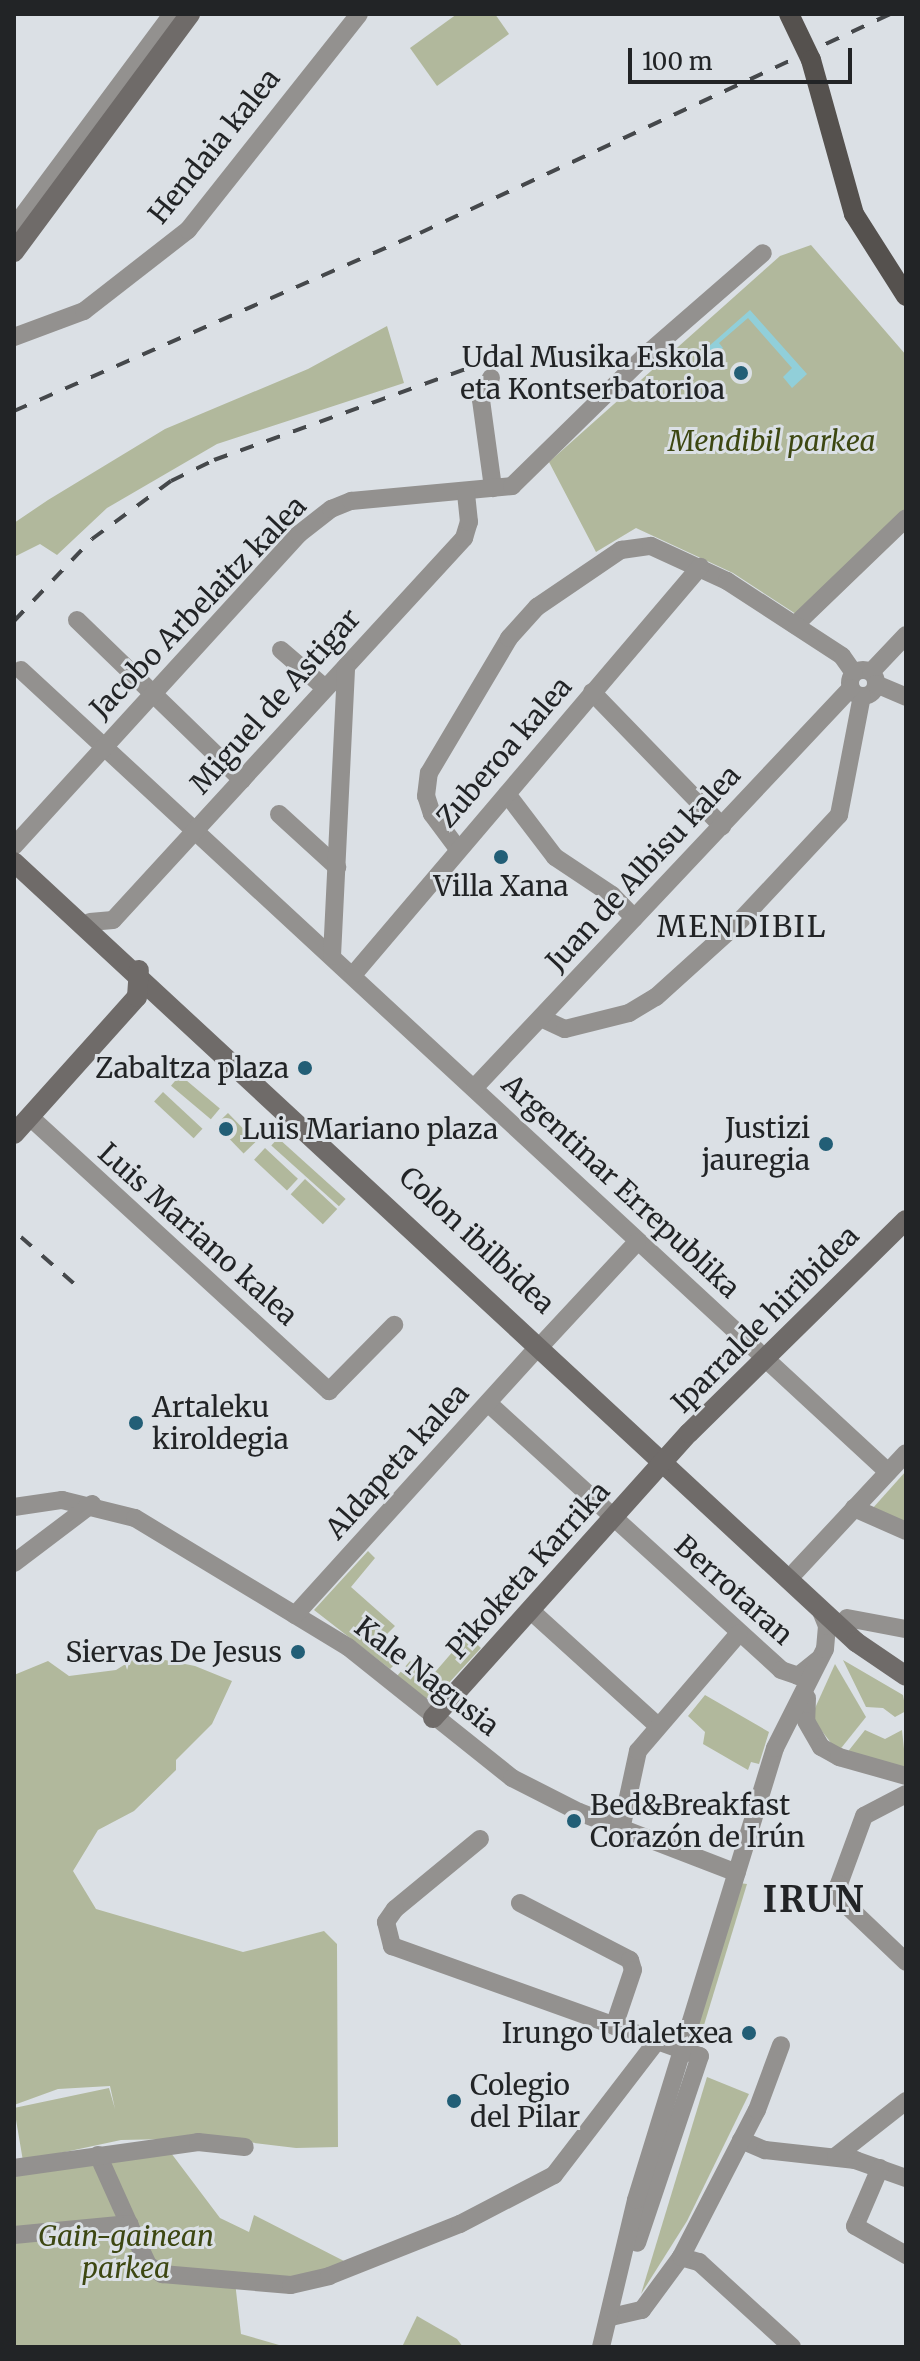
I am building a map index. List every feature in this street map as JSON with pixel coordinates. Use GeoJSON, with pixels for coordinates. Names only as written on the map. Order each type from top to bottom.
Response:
{"type":"FeatureCollection","features":[{"type":"Feature","properties":{"kind":"main road"},"geometry":{"type":"LineString","coordinates":[[14,252],[190,14]]}},
{"type":"Feature","properties":{"kind":"main road"},"geometry":{"type":"LineString","coordinates":[[789,14],[811,60],[854,214],[906,296]]}},
{"type":"Feature","properties":{"kind":"main road","name":"Colon ibilbidea"},"geometry":{"type":"LineString","coordinates":[[14,852],[90,922],[166,1001],[542,1343]]}},
{"type":"Feature","properties":{"kind":"main road","name":"Colon ibilbidea"},"geometry":{"type":"LineString","coordinates":[[14,862],[667,1458],[847,1618],[906,1664]]}},
{"type":"Feature","properties":{"kind":"main road"},"geometry":{"type":"LineString","coordinates":[[22,1117],[137,997],[131,966]]}},
{"type":"Feature","properties":{"kind":"main road"},"geometry":{"type":"LineString","coordinates":[[14,1134],[22,1117],[125,994],[131,966]]}},
{"type":"Feature","properties":{"kind":"main road"},"geometry":{"type":"LineString","coordinates":[[122,1016],[146,998],[166,1001]]}},
{"type":"Feature","properties":{"kind":"main road","name":"Iparralde hiribidea"},"geometry":{"type":"LineString","coordinates":[[667,1458],[906,1220]]}},
{"type":"Feature","properties":{"kind":"main road"},"geometry":{"type":"LineString","coordinates":[[667,1458],[856,1642],[906,1676]]}},
{"type":"Feature","properties":{"kind":"main road","name":"Pikoketa Karrika"},"geometry":{"type":"LineString","coordinates":[[433,1718],[667,1458]]}},
{"type":"Feature","properties":{"kind":"street"},"geometry":{"type":"LineString","coordinates":[[14,227],[172,14]]}},
{"type":"Feature","properties":{"kind":"street","name":"Hendaia kalea"},"geometry":{"type":"LineString","coordinates":[[14,337],[84,311],[188,230],[359,14]]}},
{"type":"Feature","properties":{"kind":"street","name":"Jacobo Arbelaitz kalea"},"geometry":{"type":"LineString","coordinates":[[14,846],[299,534],[331,509],[372,497],[512,486],[648,353],[763,253]]}},
{"type":"Feature","properties":{"kind":"street"},"geometry":{"type":"LineString","coordinates":[[491,378],[481,400],[493,488]]}},
{"type":"Feature","properties":{"kind":"street","name":"Miguel de Astigar"},"geometry":{"type":"LineString","coordinates":[[90,922],[113,920],[464,538],[469,522],[466,491]]}},
{"type":"Feature","properties":{"kind":"street"},"geometry":{"type":"LineString","coordinates":[[795,625],[906,518]]}},
{"type":"Feature","properties":{"kind":"street"},"geometry":{"type":"LineString","coordinates":[[458,849],[432,814],[426,796],[429,773],[509,638],[558,591],[630,546],[651,546],[700,567],[842,656],[863,683],[906,697]]}},
{"type":"Feature","properties":{"kind":"street","name":"Zuberoa kalea"},"geometry":{"type":"LineString","coordinates":[[353,975],[700,567]]}},
{"type":"Feature","properties":{"kind":"street"},"geometry":{"type":"LineString","coordinates":[[77,620],[150,695],[242,780]]}},
{"type":"Feature","properties":{"kind":"street","name":"Juan de Albisu kalea"},"geometry":{"type":"LineString","coordinates":[[475,1087],[906,635]]}},
{"type":"Feature","properties":{"kind":"street"},"geometry":{"type":"LineString","coordinates":[[281,650],[325,688]]}},
{"type":"Feature","properties":{"kind":"street"},"geometry":{"type":"LineString","coordinates":[[332,956],[346,666]]}},
{"type":"Feature","properties":{"kind":"street"},"geometry":{"type":"LineString","coordinates":[[21,670],[475,1087]]}},
{"type":"Feature","properties":{"kind":"street"},"geometry":{"type":"LineString","coordinates":[[541,1018],[565,1029],[629,1013],[656,997],[738,923],[839,815],[863,683]]}},
{"type":"Feature","properties":{"kind":"street"},"geometry":{"type":"LineString","coordinates":[[592,692],[722,826]]}},
{"type":"Feature","properties":{"kind":"street"},"geometry":{"type":"LineString","coordinates":[[507,794],[555,857],[612,895],[634,918]]}},
{"type":"Feature","properties":{"kind":"street"},"geometry":{"type":"LineString","coordinates":[[279,814],[337,867]]}},
{"type":"Feature","properties":{"kind":"street","name":"Argentinar Errepublika"},"geometry":{"type":"LineString","coordinates":[[475,1087],[637,1242],[888,1472]]}},
{"type":"Feature","properties":{"kind":"street","name":"Luis Mariano kalea"},"geometry":{"type":"LineString","coordinates":[[22,1117],[329,1391],[394,1325]]}},
{"type":"Feature","properties":{"kind":"street","name":"Aldapeta kalea"},"geometry":{"type":"LineString","coordinates":[[295,1615],[637,1242]]}},
{"type":"Feature","properties":{"kind":"street","name":"Berrotaran"},"geometry":{"type":"LineString","coordinates":[[488,1403],[612,1519],[739,1633],[791,1675],[806,1674],[840,1644],[856,1642]]}},
{"type":"Feature","properties":{"kind":"street"},"geometry":{"type":"LineString","coordinates":[[796,1571],[906,1453]]}},
{"type":"Feature","properties":{"kind":"street","name":"Kale Nagusia"},"geometry":{"type":"LineString","coordinates":[[14,1507],[62,1500],[92,1504],[135,1518],[348,1647],[433,1718],[516,1781],[579,1812],[622,1825],[737,1873]]}},
{"type":"Feature","properties":{"kind":"street"},"geometry":{"type":"LineString","coordinates":[[14,1563],[92,1504]]}},
{"type":"Feature","properties":{"kind":"street"},"geometry":{"type":"LineString","coordinates":[[854,1508],[906,1531]]}},
{"type":"Feature","properties":{"kind":"street"},"geometry":{"type":"LineString","coordinates":[[681,2049],[775,1748],[809,1691],[822,1657],[827,1626],[808,1594]]}},
{"type":"Feature","properties":{"kind":"street"},"geometry":{"type":"LineString","coordinates":[[530,1610],[657,1725]]}},
{"type":"Feature","properties":{"kind":"street"},"geometry":{"type":"LineString","coordinates":[[847,1618],[906,1629]]}},
{"type":"Feature","properties":{"kind":"street"},"geometry":{"type":"LineString","coordinates":[[622,1825],[631,1766],[657,1725],[739,1633]]}},
{"type":"Feature","properties":{"kind":"street"},"geometry":{"type":"LineString","coordinates":[[856,1642],[906,1664]]}},
{"type":"Feature","properties":{"kind":"street"},"geometry":{"type":"LineString","coordinates":[[809,1691],[806,1721],[821,1747],[839,1757],[906,1776]]}},
{"type":"Feature","properties":{"kind":"street"},"geometry":{"type":"LineString","coordinates":[[906,1794],[864,1816],[839,1884],[841,1900],[906,1962]]}},
{"type":"Feature","properties":{"kind":"street"},"geometry":{"type":"LineString","coordinates":[[480,1839],[395,1909],[386,1922],[392,1946],[700,2056],[601,2347]]}},
{"type":"Feature","properties":{"kind":"street"},"geometry":{"type":"LineString","coordinates":[[520,1903],[630,1960],[633,1970],[614,2026]]}},
{"type":"Feature","properties":{"kind":"street"},"geometry":{"type":"LineString","coordinates":[[98,2155],[148,2265],[162,2274],[291,2285],[329,2276],[460,2224],[554,2175],[657,2041]]}},
{"type":"Feature","properties":{"kind":"street"},"geometry":{"type":"LineString","coordinates":[[611,2317],[642,2310],[681,2257],[741,2140],[781,2045]]}},
{"type":"Feature","properties":{"kind":"street"},"geometry":{"type":"LineString","coordinates":[[836,2156],[906,2101]]}},
{"type":"Feature","properties":{"kind":"street"},"geometry":{"type":"LineString","coordinates":[[741,2140],[765,2150],[836,2156],[906,2178]]}},
{"type":"Feature","properties":{"kind":"street"},"geometry":{"type":"LineString","coordinates":[[14,2168],[198,2142],[245,2147]]}},
{"type":"Feature","properties":{"kind":"street"},"geometry":{"type":"LineString","coordinates":[[880,2168],[855,2226],[906,2255]]}},
{"type":"Feature","properties":{"kind":"street"},"geometry":{"type":"LineString","coordinates":[[14,2235],[129,2224]]}},
{"type":"Feature","properties":{"kind":"street"},"geometry":{"type":"LineString","coordinates":[[681,2257],[699,2262],[792,2347]]}},
{"type":"Feature","properties":{"kind":"green space"},"geometry":{"type":"Polygon","coordinates":[[[457,14],[495,14],[509,34],[437,86],[410,48],[457,14]]]}},
{"type":"Feature","properties":{"kind":"green space","name":"Mendibil parkea"},"geometry":{"type":"Polygon","coordinates":[[[811,245],[906,355],[906,511],[799,616],[733,573],[636,528],[596,552],[549,462],[780,256],[811,245]]]}},
{"type":"Feature","properties":{"kind":"green space"},"geometry":{"type":"Polygon","coordinates":[[[387,326],[404,383],[217,444],[107,508],[57,555],[40,544],[14,557],[14,523],[48,500],[165,429],[308,369],[387,326]]]}},
{"type":"Feature","properties":{"kind":"green space"},"geometry":{"type":"Polygon","coordinates":[[[180,1075],[220,1108],[211,1119],[171,1086],[180,1075]]]}},
{"type":"Feature","properties":{"kind":"green space"},"geometry":{"type":"Polygon","coordinates":[[[163,1092],[202,1129],[194,1138],[154,1102],[163,1092]]]}},
{"type":"Feature","properties":{"kind":"green space"},"geometry":{"type":"Polygon","coordinates":[[[228,1113],[256,1142],[244,1154],[216,1125],[228,1113]]]}},
{"type":"Feature","properties":{"kind":"green space"},"geometry":{"type":"Polygon","coordinates":[[[278,1138],[346,1199],[339,1206],[271,1145],[278,1138]]]}},
{"type":"Feature","properties":{"kind":"green space"},"geometry":{"type":"Polygon","coordinates":[[[265,1148],[298,1179],[287,1190],[254,1160],[265,1148]]]}},
{"type":"Feature","properties":{"kind":"green space"},"geometry":{"type":"Polygon","coordinates":[[[305,1179],[337,1209],[323,1224],[291,1194],[305,1179]]]}},
{"type":"Feature","properties":{"kind":"green space"},"geometry":{"type":"Polygon","coordinates":[[[906,1471],[906,1524],[872,1509],[906,1471]]]}},
{"type":"Feature","properties":{"kind":"green space"},"geometry":{"type":"Polygon","coordinates":[[[368,1551],[375,1558],[351,1587],[395,1626],[385,1636],[405,1654],[390,1669],[314,1610],[368,1551]]]}},
{"type":"Feature","properties":{"kind":"green space"},"geometry":{"type":"Polygon","coordinates":[[[467,1635],[481,1648],[435,1698],[421,1698],[397,1676],[410,1661],[430,1678],[467,1635]]]}},
{"type":"Feature","properties":{"kind":"green space"},"geometry":{"type":"Polygon","coordinates":[[[140,1655],[195,1666],[232,1681],[212,1724],[176,1760],[176,1770],[134,1811],[98,1830],[73,1871],[96,1909],[243,1952],[324,1931],[337,1944],[338,2147],[296,2148],[214,2138],[121,2140],[23,2161],[14,2108],[109,2088],[115,2109],[110,2086],[58,2089],[14,2105],[14,1675],[48,1661],[69,1676],[116,1670],[140,1655]]]}},
{"type":"Feature","properties":{"kind":"green space"},"geometry":{"type":"Polygon","coordinates":[[[843,1660],[903,1695],[906,1711],[895,1717],[883,1708],[866,1707],[843,1660]]]}},
{"type":"Feature","properties":{"kind":"green space"},"geometry":{"type":"Polygon","coordinates":[[[835,1664],[866,1717],[838,1752],[811,1717],[835,1664]]]}},
{"type":"Feature","properties":{"kind":"green space"},"geometry":{"type":"Polygon","coordinates":[[[705,1695],[769,1732],[759,1764],[751,1762],[748,1770],[703,1744],[705,1732],[688,1716],[705,1695]]]}},
{"type":"Feature","properties":{"kind":"green space"},"geometry":{"type":"Polygon","coordinates":[[[865,1730],[885,1739],[902,1730],[906,1768],[846,1754],[865,1730]]]}},
{"type":"Feature","properties":{"kind":"green space"},"geometry":{"type":"Polygon","coordinates":[[[739,1883],[747,1884],[704,2025],[695,2023],[739,1883]]]}},
{"type":"Feature","properties":{"kind":"green space"},"geometry":{"type":"Polygon","coordinates":[[[707,2077],[749,2094],[687,2221],[641,2294],[707,2077]]]}},
{"type":"Feature","properties":{"kind":"green space","name":"Gain-gainean parkea"},"geometry":{"type":"Polygon","coordinates":[[[168,2149],[220,2218],[249,2232],[254,2215],[344,2261],[329,2276],[235,2282],[241,2334],[286,2347],[15,2347],[14,2174],[168,2149]]]}},
{"type":"Feature","properties":{"kind":"green space"},"geometry":{"type":"Polygon","coordinates":[[[417,2316],[457,2339],[463,2347],[402,2347],[417,2316]]]}},
{"type":"Feature","properties":{"kind":"water"},"geometry":{"type":"Polygon","coordinates":[[[750,310],[807,374],[792,388],[783,377],[792,368],[748,318],[719,343],[723,348],[707,362],[700,354],[750,310]]]}},
{"type":"Feature","properties":{"kind":"railway"},"geometry":{"type":"LineString","coordinates":[[14,411],[420,233],[890,14]]}},
{"type":"Feature","properties":{"kind":"railway"},"geometry":{"type":"LineString","coordinates":[[14,621],[92,539],[171,481],[214,460],[466,369]]}},
{"type":"Feature","properties":{"kind":"railway"},"geometry":{"type":"LineString","coordinates":[[21,1237],[78,1287]]}},
{"type":"Feature","properties":{"kind":"place","name":"Udal Musika Eskola eta Kontserbatorioa"},"geometry":{"type":"Point","coordinates":[741,373]}},
{"type":"Feature","properties":{"kind":"place","name":"Villa Xana"},"geometry":{"type":"Point","coordinates":[501,857]}},
{"type":"Feature","properties":{"kind":"place","name":"Zabaltza plaza"},"geometry":{"type":"Point","coordinates":[305,1068]}},
{"type":"Feature","properties":{"kind":"place","name":"Luis Mariano plaza"},"geometry":{"type":"Point","coordinates":[226,1129]}},
{"type":"Feature","properties":{"kind":"place","name":"Justizi jauregia"},"geometry":{"type":"Point","coordinates":[826,1144]}},
{"type":"Feature","properties":{"kind":"place","name":"Artaleku kiroldegia"},"geometry":{"type":"Point","coordinates":[136,1423]}},
{"type":"Feature","properties":{"kind":"place","name":"Siervas De Jesus"},"geometry":{"type":"Point","coordinates":[298,1652]}},
{"type":"Feature","properties":{"kind":"place","name":"Bed&Breakfast Corazón de Irún"},"geometry":{"type":"Point","coordinates":[574,1821]}},
{"type":"Feature","properties":{"kind":"place","name":"Irungo Udaletxea"},"geometry":{"type":"Point","coordinates":[749,2033]}},
{"type":"Feature","properties":{"kind":"place","name":"Colegio del Pilar"},"geometry":{"type":"Point","coordinates":[454,2101]}},
{"type":"Feature","properties":{"kind":"district","name":"MENDIBIL"},"geometry":{"type":"Point","coordinates":[742,926]}},
{"type":"Feature","properties":{"kind":"district","name":"IRUN"},"geometry":{"type":"Point","coordinates":[814,1900]}}]}
